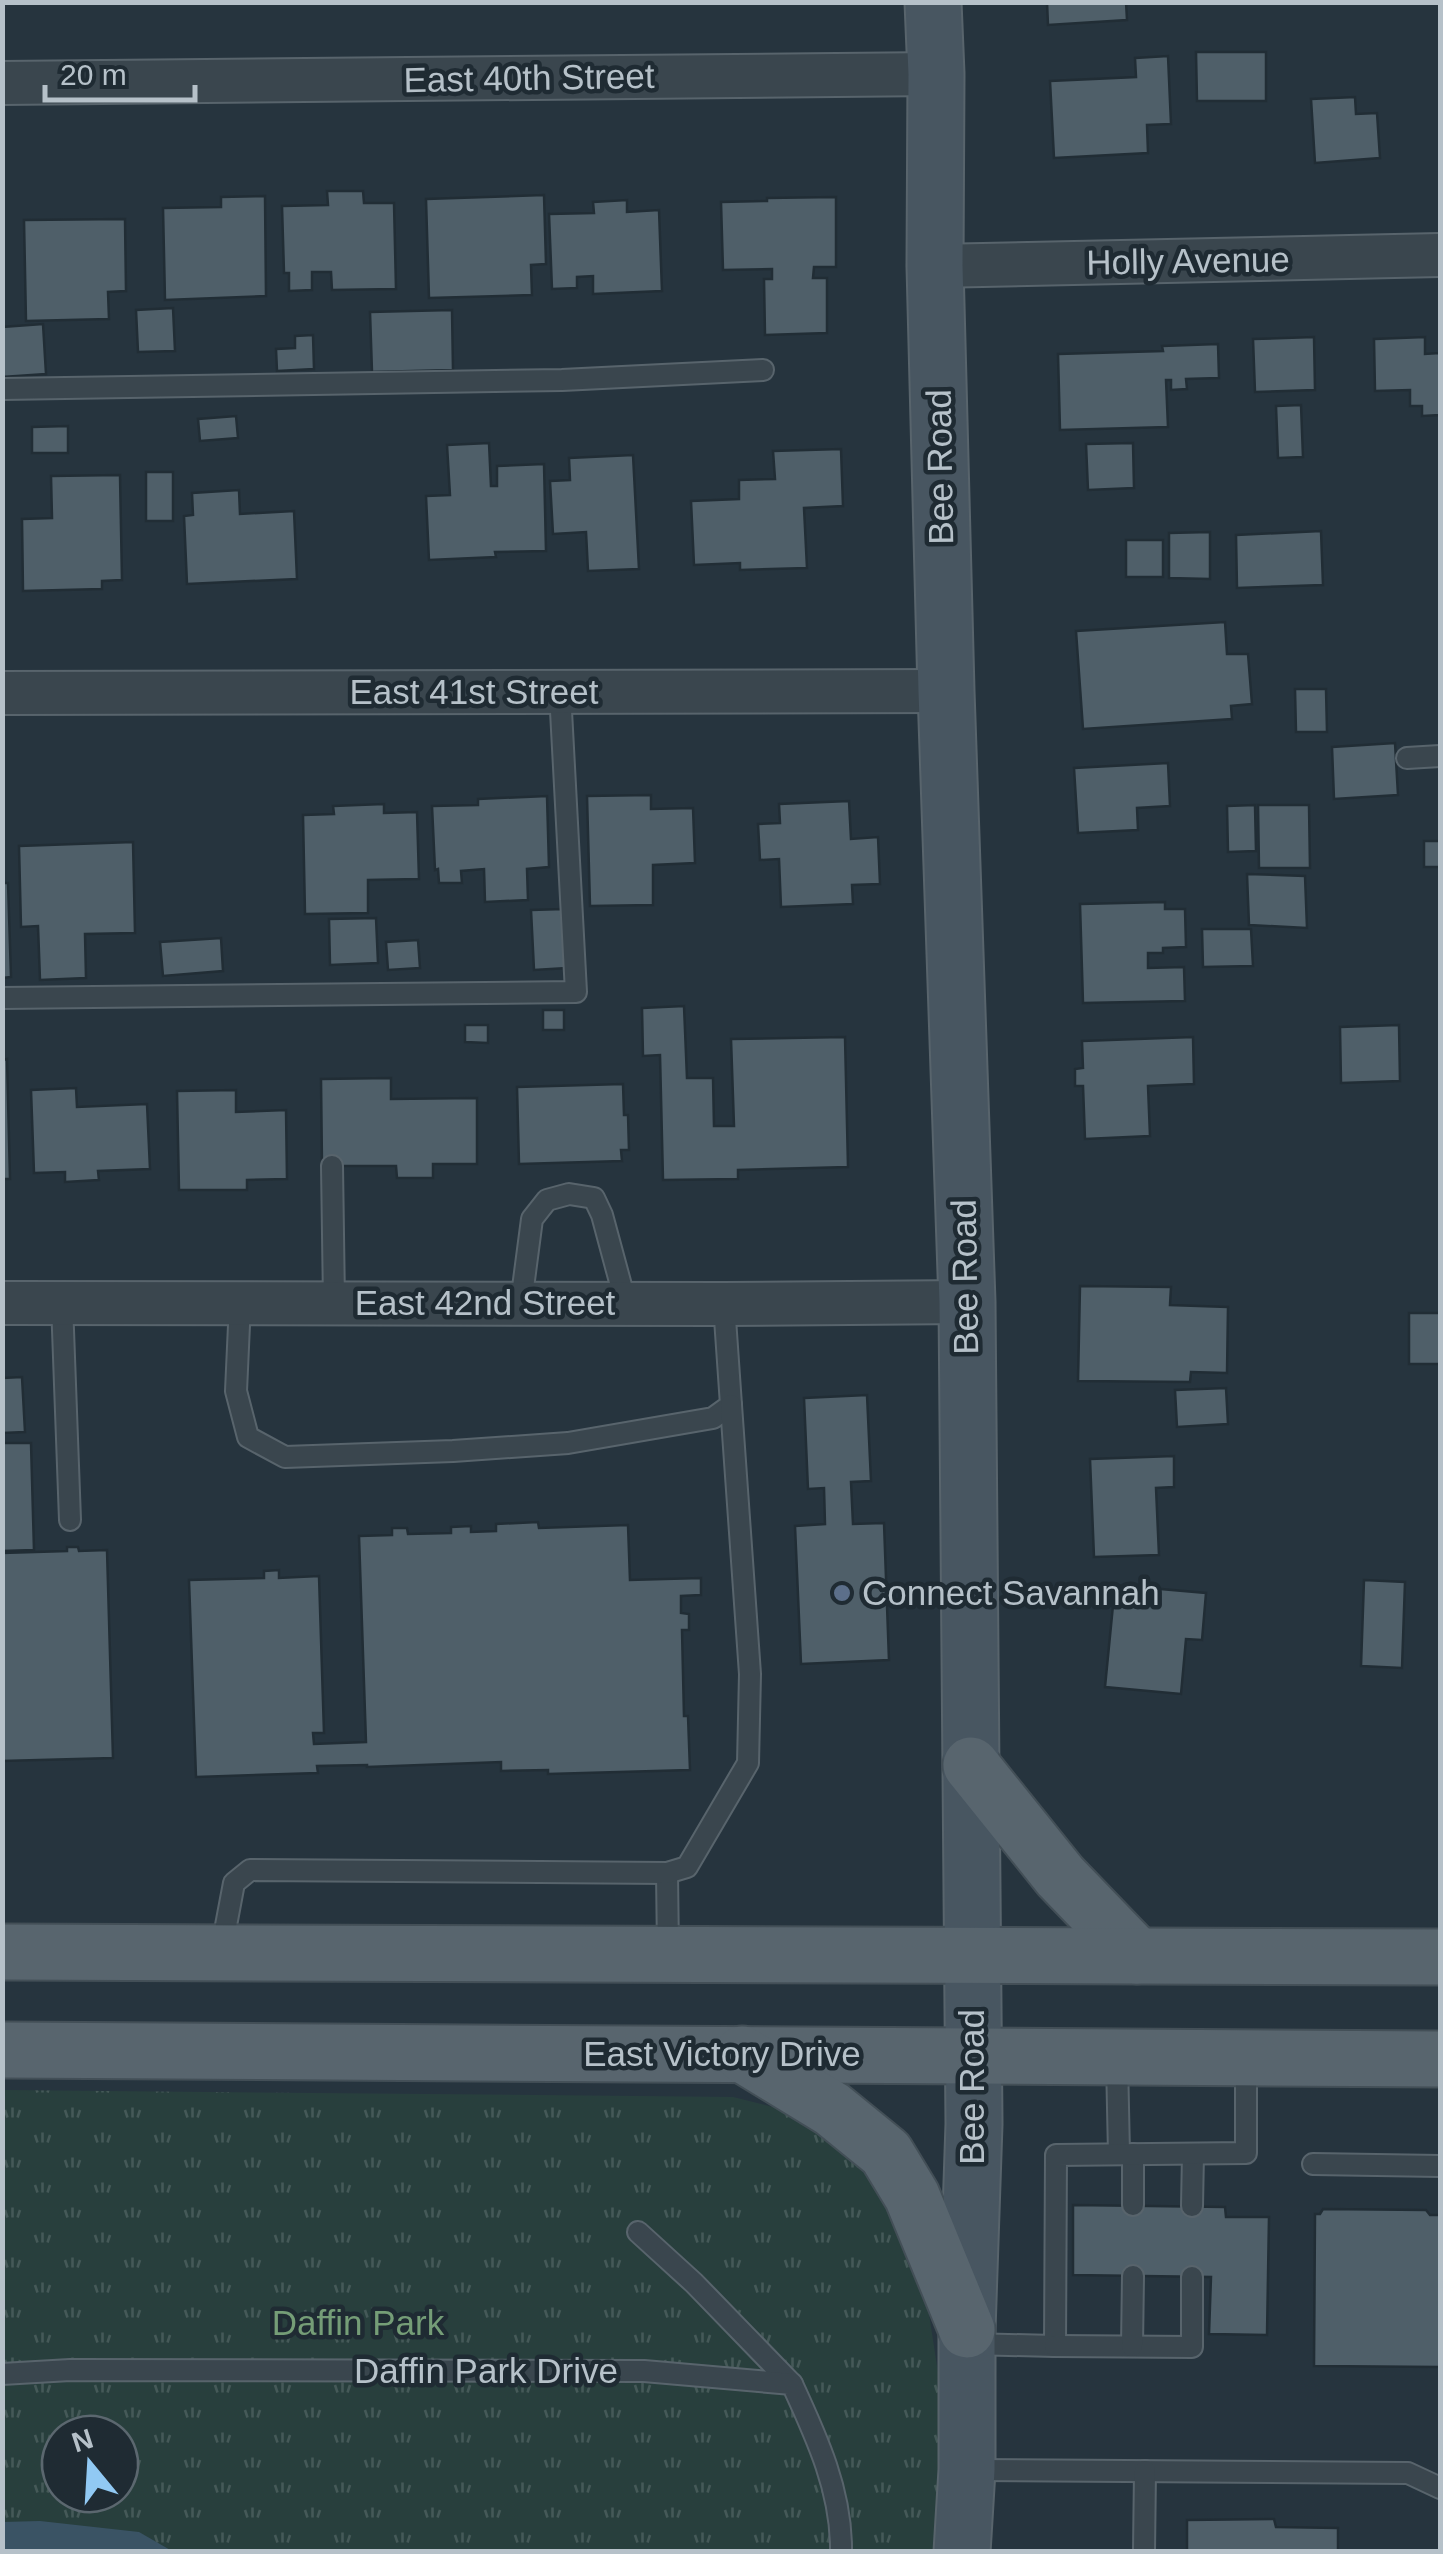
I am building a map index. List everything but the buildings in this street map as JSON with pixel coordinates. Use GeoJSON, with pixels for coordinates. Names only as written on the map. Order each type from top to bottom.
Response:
{"type":"FeatureCollection","features":[{"type":"Feature","properties":{"kind":"main road","name":"Bee Road"},"geometry":{"type":"LineString","coordinates":[[933,2],[934,266],[967,1302],[974,2124],[962,2552]]}},
{"type":"Feature","properties":{"kind":"main road"},"geometry":{"type":"LineString","coordinates":[[970,1765],[1060,1876],[1136,1956]]}},
{"type":"Feature","properties":{"kind":"main road"},"geometry":{"type":"LineString","coordinates":[[2,1952],[1440,1957]]}},
{"type":"Feature","properties":{"kind":"main road","name":"East Victory Drive"},"geometry":{"type":"LineString","coordinates":[[2,2050],[1440,2058]]}},
{"type":"Feature","properties":{"kind":"main road"},"geometry":{"type":"LineString","coordinates":[[742,2054],[832,2109],[886,2153],[912,2196],[967,2337]]}},
{"type":"Feature","properties":{"kind":"street","name":"East 40th Street"},"geometry":{"type":"LineString","coordinates":[[2,83],[936,74]]}},
{"type":"Feature","properties":{"kind":"street","name":"Holly Avenue"},"geometry":{"type":"LineString","coordinates":[[934,266],[1440,255]]}},
{"type":"Feature","properties":{"kind":"street","name":"East 41st Street"},"geometry":{"type":"LineString","coordinates":[[2,692],[946,691]]}},
{"type":"Feature","properties":{"kind":"street","name":"East 42nd Street"},"geometry":{"type":"LineString","coordinates":[[2,1302],[967,1302]]}},
{"type":"Feature","properties":{"kind":"lane"},"geometry":{"type":"LineString","coordinates":[[2,388],[562,380],[764,370]]}},
{"type":"Feature","properties":{"kind":"lane"},"geometry":{"type":"LineString","coordinates":[[2,998],[576,992],[560,692]]}},
{"type":"Feature","properties":{"kind":"lane"},"geometry":{"type":"LineString","coordinates":[[1407,758],[1440,756]]}},
{"type":"Feature","properties":{"kind":"lane"},"geometry":{"type":"LineString","coordinates":[[332,1166],[334,1302]]}},
{"type":"Feature","properties":{"kind":"lane"},"geometry":{"type":"LineString","coordinates":[[521,1304],[532,1219],[547,1200],[569,1194],[594,1198],[626,1304]]}},
{"type":"Feature","properties":{"kind":"lane"},"geometry":{"type":"LineString","coordinates":[[62,1302],[70,1520]]}},
{"type":"Feature","properties":{"kind":"lane"},"geometry":{"type":"LineString","coordinates":[[240,1302],[236,1391],[248,1437],[285,1456],[568,1443],[713,1418],[732,1405]]}},
{"type":"Feature","properties":{"kind":"lane"},"geometry":{"type":"LineString","coordinates":[[220,1953],[234,1882],[250,1870],[667,1872],[687,1867],[748,1763],[750,1674],[724,1304]]}},
{"type":"Feature","properties":{"kind":"lane"},"geometry":{"type":"LineString","coordinates":[[667,1872],[668,1955]]}},
{"type":"Feature","properties":{"kind":"lane"},"geometry":{"type":"LineString","coordinates":[[1117,2056],[1133,2205]]}},
{"type":"Feature","properties":{"kind":"lane"},"geometry":{"type":"LineString","coordinates":[[1055,2346],[1056,2155],[1246,2154],[1246,2057]]}},
{"type":"Feature","properties":{"kind":"lane"},"geometry":{"type":"LineString","coordinates":[[1192,2206],[1193,2154]]}},
{"type":"Feature","properties":{"kind":"lane"},"geometry":{"type":"LineString","coordinates":[[1313,2164],[1440,2166]]}},
{"type":"Feature","properties":{"kind":"lane"},"geometry":{"type":"LineString","coordinates":[[638,2232],[694,2283],[792,2384],[823,2452],[842,2526],[842,2552]]}},
{"type":"Feature","properties":{"kind":"lane"},"geometry":{"type":"LineString","coordinates":[[1132,2346],[1133,2276]]}},
{"type":"Feature","properties":{"kind":"lane"},"geometry":{"type":"LineString","coordinates":[[967,2337],[1055,2346],[1192,2347],[1192,2277]]}},
{"type":"Feature","properties":{"kind":"lane","name":"Daffin Park Drive"},"geometry":{"type":"LineString","coordinates":[[2,2374],[70,2370],[644,2371],[792,2384]]}},
{"type":"Feature","properties":{"kind":"lane"},"geometry":{"type":"LineString","coordinates":[[967,2470],[1408,2474],[1440,2488]]}},
{"type":"Feature","properties":{"kind":"lane"},"geometry":{"type":"LineString","coordinates":[[1144,2471],[1144,2552]]}},
{"type":"Feature","properties":{"kind":"green space","name":"Daffin Park"},"geometry":{"type":"Polygon","coordinates":[[[3,2090],[733,2097],[812,2117],[848,2140],[918,2243],[947,2431],[941,2551],[3,2552],[3,2090]]]}},
{"type":"Feature","properties":{"kind":"water"},"geometry":{"type":"Polygon","coordinates":[[[40,2521],[139,2532],[172,2551],[3,2551],[3,2522],[40,2521]]]}},
{"type":"Feature","properties":{"kind":"place","name":"Connect Savannah"},"geometry":{"type":"Point","coordinates":[842,1593]}}]}
